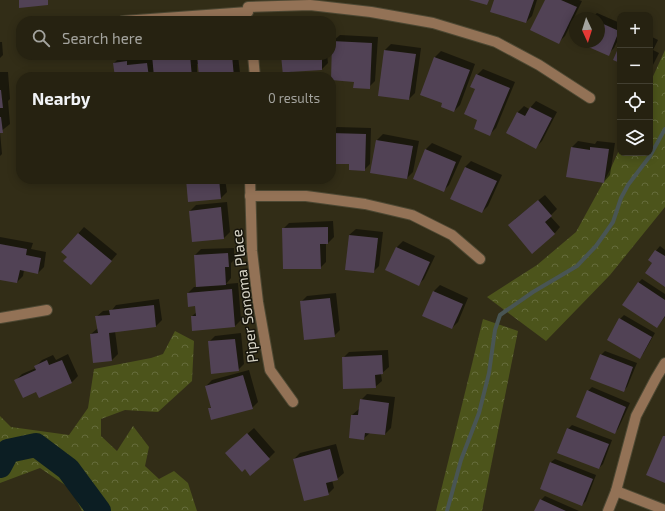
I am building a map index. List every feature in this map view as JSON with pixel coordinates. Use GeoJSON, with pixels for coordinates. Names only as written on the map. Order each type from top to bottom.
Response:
{"type":"FeatureCollection","features":[{"type":"Feature","properties":{"kind":"street"},"geometry":{"type":"LineString","coordinates":[[180,16],[310,5],[371,12],[433,23],[496,42],[539,65],[590,98]]}},
{"type":"Feature","properties":{"kind":"street"},"geometry":{"type":"LineString","coordinates":[[253,60],[254,72]]}},
{"type":"Feature","properties":{"kind":"street","name":"Piper Sonoma Place"},"geometry":{"type":"LineString","coordinates":[[250,184],[252,251],[258,302],[270,370],[293,402]]}},
{"type":"Feature","properties":{"kind":"street"},"geometry":{"type":"LineString","coordinates":[[250,196],[306,196],[365,204],[412,215],[452,235],[480,259]]}},
{"type":"Feature","properties":{"kind":"street"},"geometry":{"type":"LineString","coordinates":[[0,318],[47,310]]}},
{"type":"Feature","properties":{"kind":"street"},"geometry":{"type":"LineString","coordinates":[[608,511],[616,491],[636,416],[665,363]]}},
{"type":"Feature","properties":{"kind":"street"},"geometry":{"type":"LineString","coordinates":[[616,491],[665,510]]}},
{"type":"Feature","properties":{"kind":"green space"},"geometry":{"type":"Polygon","coordinates":[[[665,50],[665,207],[610,275],[546,341],[487,297],[537,265],[576,232],[617,155],[617,156],[653,156],[653,76],[665,50]]]}},
{"type":"Feature","properties":{"kind":"green space"},"geometry":{"type":"Polygon","coordinates":[[[483,319],[518,331],[482,511],[436,511],[483,319]]]}},
{"type":"Feature","properties":{"kind":"green space"},"geometry":{"type":"Polygon","coordinates":[[[175,331],[194,341],[192,381],[158,412],[125,410],[101,419],[101,436],[117,451],[133,426],[149,447],[145,466],[159,479],[174,471],[188,483],[197,511],[82,511],[71,489],[40,468],[0,483],[0,416],[11,427],[69,435],[88,408],[94,369],[151,358],[163,354],[175,331]]]}},
{"type":"Feature","properties":{"kind":"building"},"geometry":{"type":"Polygon","coordinates":[[[19,0],[48,0],[48,5],[19,8],[19,0]]]}},
{"type":"Feature","properties":{"kind":"building"},"geometry":{"type":"Polygon","coordinates":[[[469,0],[489,0],[487,5],[469,0]]]}},
{"type":"Feature","properties":{"kind":"building"},"geometry":{"type":"Polygon","coordinates":[[[494,0],[534,0],[526,23],[490,12],[494,0]]]}},
{"type":"Feature","properties":{"kind":"building"},"geometry":{"type":"Polygon","coordinates":[[[545,0],[561,0],[577,7],[575,12],[569,12],[569,23],[559,44],[530,30],[545,0]]]}},
{"type":"Feature","properties":{"kind":"building"},"geometry":{"type":"Polygon","coordinates":[[[605,25],[617,30],[617,36],[609,56],[591,48],[605,48],[605,25]]]}},
{"type":"Feature","properties":{"kind":"building"},"geometry":{"type":"Polygon","coordinates":[[[336,41],[372,43],[370,89],[353,88],[354,82],[336,80],[336,72],[331,72],[332,60],[336,60],[336,41]]]}},
{"type":"Feature","properties":{"kind":"building"},"geometry":{"type":"Polygon","coordinates":[[[384,50],[416,54],[409,100],[378,96],[384,50]]]}},
{"type":"Feature","properties":{"kind":"building"},"geometry":{"type":"Polygon","coordinates":[[[617,51],[617,62],[613,60],[617,51]]]}},
{"type":"Feature","properties":{"kind":"building"},"geometry":{"type":"Polygon","coordinates":[[[434,57],[470,70],[454,112],[441,107],[442,103],[420,95],[434,57]]]}},
{"type":"Feature","properties":{"kind":"building"},"geometry":{"type":"Polygon","coordinates":[[[152,60],[190,60],[192,72],[154,72],[152,60]]]}},
{"type":"Feature","properties":{"kind":"building"},"geometry":{"type":"Polygon","coordinates":[[[197,60],[232,60],[234,72],[199,72],[197,60]]]}},
{"type":"Feature","properties":{"kind":"building"},"geometry":{"type":"Polygon","coordinates":[[[281,60],[322,60],[322,70],[283,72],[281,60]]]}},
{"type":"Feature","properties":{"kind":"building"},"geometry":{"type":"Polygon","coordinates":[[[127,61],[127,65],[147,63],[148,72],[114,72],[113,63],[127,61]]]}},
{"type":"Feature","properties":{"kind":"building"},"geometry":{"type":"Polygon","coordinates":[[[476,74],[510,88],[490,136],[474,129],[477,120],[464,114],[475,89],[470,87],[476,74]]]}},
{"type":"Feature","properties":{"kind":"building"},"geometry":{"type":"Polygon","coordinates":[[[1,90],[3,108],[0,108],[1,90]]]}},
{"type":"Feature","properties":{"kind":"building"},"geometry":{"type":"Polygon","coordinates":[[[530,107],[552,118],[536,149],[506,133],[517,112],[525,116],[530,107]]]}},
{"type":"Feature","properties":{"kind":"building"},"geometry":{"type":"Polygon","coordinates":[[[1,117],[3,133],[0,133],[1,117]]]}},
{"type":"Feature","properties":{"kind":"building"},"geometry":{"type":"Polygon","coordinates":[[[336,133],[366,134],[365,171],[349,170],[349,164],[336,164],[336,133]]]}},
{"type":"Feature","properties":{"kind":"building"},"geometry":{"type":"Polygon","coordinates":[[[376,140],[413,146],[407,179],[370,173],[376,140]]]}},
{"type":"Feature","properties":{"kind":"building"},"geometry":{"type":"Polygon","coordinates":[[[571,147],[590,150],[590,147],[609,149],[604,183],[566,177],[571,147]]]}},
{"type":"Feature","properties":{"kind":"building"},"geometry":{"type":"Polygon","coordinates":[[[425,149],[456,162],[444,192],[413,179],[425,149]]]}},
{"type":"Feature","properties":{"kind":"building"},"geometry":{"type":"Polygon","coordinates":[[[465,167],[497,181],[482,213],[450,199],[465,167]]]}},
{"type":"Feature","properties":{"kind":"building"},"geometry":{"type":"Polygon","coordinates":[[[186,184],[220,184],[221,199],[188,202],[186,184]]]}},
{"type":"Feature","properties":{"kind":"building"},"geometry":{"type":"Polygon","coordinates":[[[538,200],[552,216],[545,222],[555,234],[532,254],[508,225],[538,200]]]}},
{"type":"Feature","properties":{"kind":"building"},"geometry":{"type":"Polygon","coordinates":[[[221,207],[224,239],[192,242],[189,211],[221,207]]]}},
{"type":"Feature","properties":{"kind":"building"},"geometry":{"type":"Polygon","coordinates":[[[328,227],[328,244],[320,244],[321,269],[283,269],[282,228],[328,227]]]}},
{"type":"Feature","properties":{"kind":"building"},"geometry":{"type":"Polygon","coordinates":[[[78,233],[112,261],[91,285],[63,261],[67,257],[61,252],[78,233]]]}},
{"type":"Feature","properties":{"kind":"building"},"geometry":{"type":"Polygon","coordinates":[[[349,235],[378,238],[374,273],[345,270],[349,235]]]}},
{"type":"Feature","properties":{"kind":"building"},"geometry":{"type":"Polygon","coordinates":[[[0,244],[27,249],[26,255],[41,258],[38,274],[20,270],[17,283],[0,280],[0,244]]]}},
{"type":"Feature","properties":{"kind":"building"},"geometry":{"type":"Polygon","coordinates":[[[396,247],[430,262],[419,286],[385,270],[396,247]]]}},
{"type":"Feature","properties":{"kind":"building"},"geometry":{"type":"Polygon","coordinates":[[[655,250],[665,256],[665,287],[645,273],[652,263],[648,260],[655,250]]]}},
{"type":"Feature","properties":{"kind":"building"},"geometry":{"type":"Polygon","coordinates":[[[228,253],[229,267],[225,267],[226,285],[196,287],[194,255],[228,253]]]}},
{"type":"Feature","properties":{"kind":"building"},"geometry":{"type":"Polygon","coordinates":[[[638,282],[665,300],[665,316],[657,328],[622,305],[638,282]]]}},
{"type":"Feature","properties":{"kind":"building"},"geometry":{"type":"Polygon","coordinates":[[[232,289],[235,327],[192,331],[191,316],[196,316],[195,306],[188,307],[187,293],[232,289]]]}},
{"type":"Feature","properties":{"kind":"building"},"geometry":{"type":"Polygon","coordinates":[[[433,291],[463,304],[452,329],[422,316],[433,291]]]}},
{"type":"Feature","properties":{"kind":"building"},"geometry":{"type":"Polygon","coordinates":[[[330,298],[335,337],[304,340],[300,301],[330,298]]]}},
{"type":"Feature","properties":{"kind":"building"},"geometry":{"type":"Polygon","coordinates":[[[154,305],[156,327],[109,333],[112,361],[93,363],[90,334],[98,333],[95,316],[110,315],[109,310],[154,305]]]}},
{"type":"Feature","properties":{"kind":"building"},"geometry":{"type":"Polygon","coordinates":[[[619,318],[652,337],[640,359],[607,340],[619,318]]]}},
{"type":"Feature","properties":{"kind":"building"},"geometry":{"type":"Polygon","coordinates":[[[235,339],[239,371],[211,374],[208,341],[235,339]]]}},
{"type":"Feature","properties":{"kind":"building"},"geometry":{"type":"Polygon","coordinates":[[[600,354],[633,367],[624,392],[590,379],[600,354]]]}},
{"type":"Feature","properties":{"kind":"building"},"geometry":{"type":"Polygon","coordinates":[[[382,355],[383,374],[375,375],[376,388],[343,389],[342,357],[382,355]]]}},
{"type":"Feature","properties":{"kind":"building"},"geometry":{"type":"Polygon","coordinates":[[[47,360],[49,365],[62,360],[72,383],[39,398],[36,392],[23,398],[14,380],[36,370],[34,366],[47,360]]]}},
{"type":"Feature","properties":{"kind":"building"},"geometry":{"type":"Polygon","coordinates":[[[243,375],[253,409],[211,420],[208,408],[211,408],[205,386],[243,375]]]}},
{"type":"Feature","properties":{"kind":"building"},"geometry":{"type":"Polygon","coordinates":[[[587,390],[626,407],[615,434],[576,417],[587,390]]]}},
{"type":"Feature","properties":{"kind":"building"},"geometry":{"type":"Polygon","coordinates":[[[360,399],[389,403],[385,435],[365,433],[364,440],[349,438],[351,415],[358,415],[360,399]]]}},
{"type":"Feature","properties":{"kind":"building"},"geometry":{"type":"Polygon","coordinates":[[[567,428],[609,444],[599,469],[557,453],[567,428]]]}},
{"type":"Feature","properties":{"kind":"building"},"geometry":{"type":"Polygon","coordinates":[[[247,433],[270,459],[250,476],[245,469],[242,472],[225,453],[247,433]]]}},
{"type":"Feature","properties":{"kind":"building"},"geometry":{"type":"Polygon","coordinates":[[[663,436],[665,436],[665,483],[646,475],[663,436]]]}},
{"type":"Feature","properties":{"kind":"building"},"geometry":{"type":"Polygon","coordinates":[[[330,449],[338,480],[326,483],[329,495],[304,501],[293,459],[330,449]]]}},
{"type":"Feature","properties":{"kind":"building"},"geometry":{"type":"Polygon","coordinates":[[[550,462],[593,479],[582,506],[540,489],[550,462]]]}},
{"type":"Feature","properties":{"kind":"building"},"geometry":{"type":"Polygon","coordinates":[[[540,499],[542,500],[566,511],[534,511],[540,499]]]}},
{"type":"Feature","properties":{"kind":"waterway"},"geometry":{"type":"LineString","coordinates":[[447,511],[461,460],[479,413],[489,373],[495,330],[500,315],[533,292],[577,266],[596,246],[613,222],[621,198],[628,185],[650,156],[665,129]]}},
{"type":"Feature","properties":{"kind":"waterway"},"geometry":{"type":"LineString","coordinates":[[0,466],[8,451],[36,445],[68,469],[99,511]]}}]}
